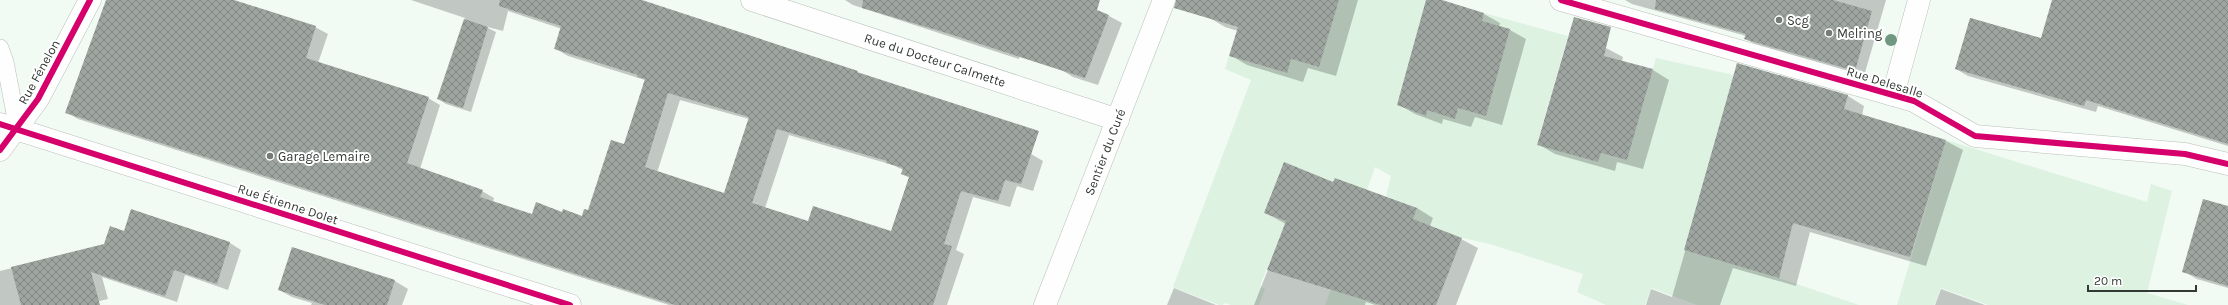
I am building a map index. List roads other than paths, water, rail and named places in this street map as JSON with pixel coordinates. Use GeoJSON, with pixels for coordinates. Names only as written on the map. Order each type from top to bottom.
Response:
{"type":"FeatureCollection","features":[{"type":"Feature","properties":{"kind":"street","name":"Rue Fénelon"},"geometry":{"type":"LineString","coordinates":[[0,150],[9,126],[38,100],[90,0]]}},
{"type":"Feature","properties":{"kind":"street","name":"Rue du Docteur Calmette"},"geometry":{"type":"LineString","coordinates":[[752,0],[1118,120]]}},
{"type":"Feature","properties":{"kind":"street","name":"Sentier du Curé"},"geometry":{"type":"LineString","coordinates":[[1045,305],[1164,0]]}},
{"type":"Feature","properties":{"kind":"street","name":"Rue Delesalle"},"geometry":{"type":"LineString","coordinates":[[1561,0],[1927,106],[1975,136],[2185,154],[2228,164]]}},
{"type":"Feature","properties":{"kind":"street"},"geometry":{"type":"LineString","coordinates":[[1893,95],[1919,0]]}},
{"type":"Feature","properties":{"kind":"street","name":"Rue Étienne Dolet"},"geometry":{"type":"LineString","coordinates":[[9,126],[548,302],[570,305]]}},
{"type":"Feature","properties":{"kind":"lane"},"geometry":{"type":"LineString","coordinates":[[0,48],[5,62],[9,126]]}},
{"type":"Feature","properties":{"kind":"place","name":"Scg"},"geometry":{"type":"Point","coordinates":[1779,20]}},
{"type":"Feature","properties":{"kind":"place","name":"Melring"},"geometry":{"type":"Point","coordinates":[1829,33]}},
{"type":"Feature","properties":{"kind":"place","name":"Garage Lemaire"},"geometry":{"type":"Point","coordinates":[270,156]}}]}
